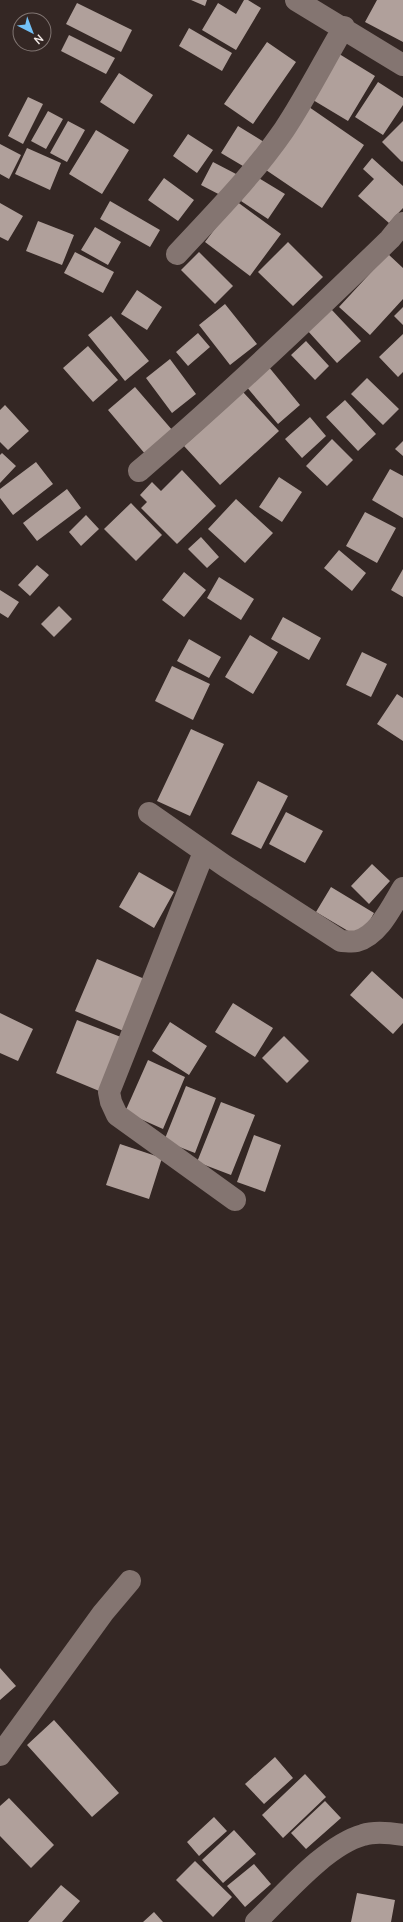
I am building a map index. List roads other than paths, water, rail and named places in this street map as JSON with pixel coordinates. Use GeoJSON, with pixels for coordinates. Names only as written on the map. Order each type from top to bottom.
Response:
{"type":"FeatureCollection","features":[{"type":"Feature","properties":{"kind":"street"},"geometry":{"type":"LineString","coordinates":[[296,0],[344,27],[403,65]]}},
{"type":"Feature","properties":{"kind":"street"},"geometry":{"type":"LineString","coordinates":[[177,254],[226,202],[271,148],[285,128],[344,27]]}},
{"type":"Feature","properties":{"kind":"street"},"geometry":{"type":"LineString","coordinates":[[139,471],[294,333],[399,236]]}},
{"type":"Feature","properties":{"kind":"street"},"geometry":{"type":"LineString","coordinates":[[149,813],[204,852],[341,941],[357,941],[371,934],[387,916],[403,888]]}},
{"type":"Feature","properties":{"kind":"street"},"geometry":{"type":"LineString","coordinates":[[204,852],[109,1092],[111,1102],[117,1115],[235,1200]]}},
{"type":"Feature","properties":{"kind":"street"},"geometry":{"type":"LineString","coordinates":[[0,1755],[103,1613],[130,1581]]}},
{"type":"Feature","properties":{"kind":"street"},"geometry":{"type":"LineString","coordinates":[[256,1922],[313,1866],[343,1843],[364,1834],[403,1835]]}}]}
